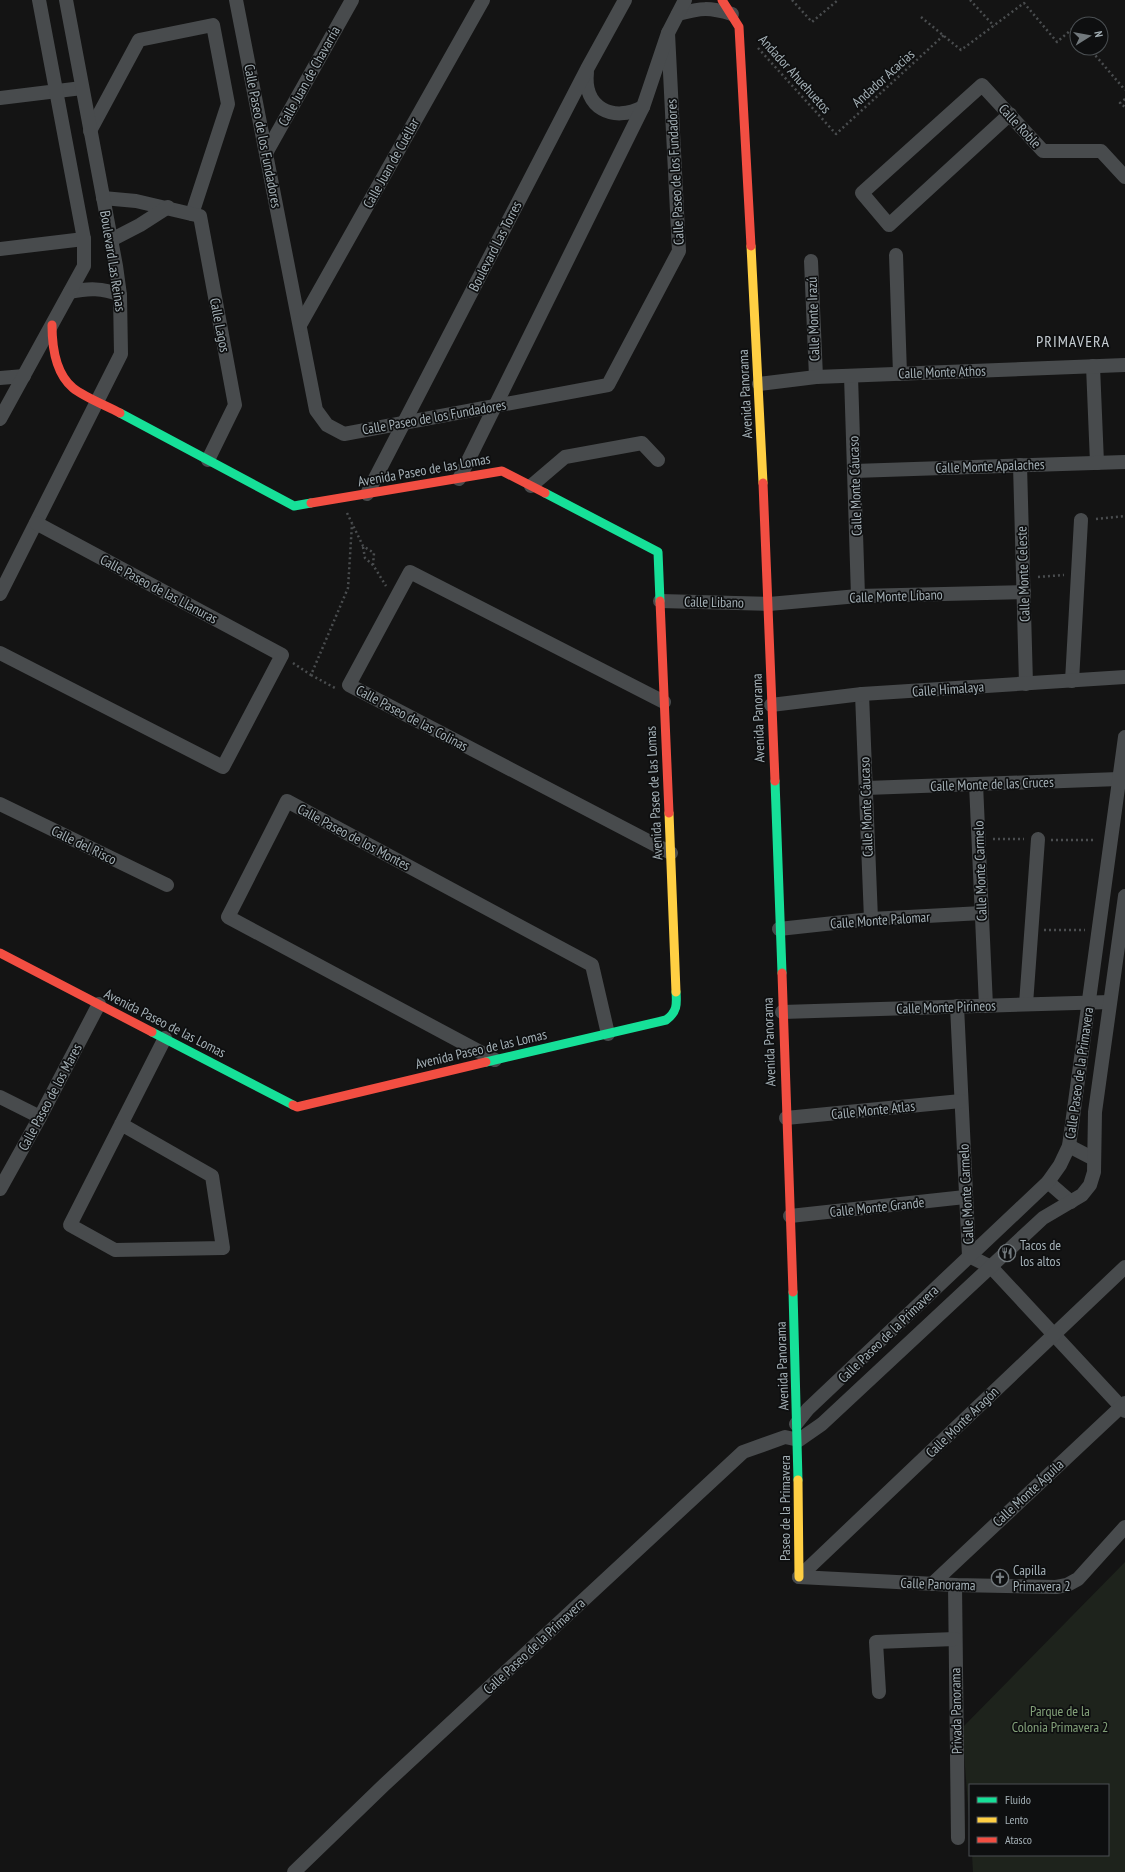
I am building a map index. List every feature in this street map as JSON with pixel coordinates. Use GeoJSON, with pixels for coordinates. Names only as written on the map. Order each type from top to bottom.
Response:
{"type":"FeatureCollection","features":[{"type":"Feature","properties":{"kind":"street","name":"Boulevard Las Reinas"},"geometry":{"type":"LineString","coordinates":[[0,419],[84,266],[84,239],[39,0]]}},
{"type":"Feature","properties":{"kind":"street","name":"Boulevard Las Reinas"},"geometry":{"type":"LineString","coordinates":[[1,590],[121,354],[120,295],[66,0]]}},
{"type":"Feature","properties":{"kind":"street","name":"Calle Paseo de los Fundadores"},"geometry":{"type":"LineString","coordinates":[[236,0],[316,410],[327,425],[344,434],[608,386],[679,251],[668,33]]}},
{"type":"Feature","properties":{"kind":"street","name":"Calle Juan de Chavarría"},"geometry":{"type":"LineString","coordinates":[[266,153],[352,0]]}},
{"type":"Feature","properties":{"kind":"street","name":"Calle Juan de Cuéllar"},"geometry":{"type":"LineString","coordinates":[[300,325],[482,0]]}},
{"type":"Feature","properties":{"kind":"street","name":"Boulevard Las Torres"},"geometry":{"type":"LineString","coordinates":[[367,494],[587,69],[625,0]]}},
{"type":"Feature","properties":{"kind":"street"},"geometry":{"type":"LineString","coordinates":[[459,479],[644,106],[668,33],[685,0]]}},
{"type":"Feature","properties":{"kind":"street","name":"Avenida Panorama"},"geometry":{"type":"LineString","coordinates":[[722,0],[739,26],[759,384],[769,604],[779,929],[799,1440]]}},
{"type":"Feature","properties":{"kind":"street"},"geometry":{"type":"LineString","coordinates":[[678,14],[701,8],[713,8],[732,14]]}},
{"type":"Feature","properties":{"kind":"street"},"geometry":{"type":"LineString","coordinates":[[90,132],[139,40],[213,25],[228,104],[192,214],[168,207],[136,201],[103,198]]}},
{"type":"Feature","properties":{"kind":"street"},"geometry":{"type":"LineString","coordinates":[[587,69],[586,82],[589,94],[597,105],[607,112],[620,115],[632,113],[644,106]]}},
{"type":"Feature","properties":{"kind":"street","name":"Calle Roble"},"geometry":{"type":"LineString","coordinates":[[1010,114],[889,225],[862,193],[982,85],[1010,114],[1043,151],[1101,151],[1125,177]]}},
{"type":"Feature","properties":{"kind":"street"},"geometry":{"type":"LineString","coordinates":[[0,98],[82,88]]}},
{"type":"Feature","properties":{"kind":"street"},"geometry":{"type":"LineString","coordinates":[[111,240],[140,225],[168,207]]}},
{"type":"Feature","properties":{"kind":"street","name":"Calle Lagos"},"geometry":{"type":"LineString","coordinates":[[192,214],[200,216],[236,405],[208,460]]}},
{"type":"Feature","properties":{"kind":"street"},"geometry":{"type":"LineString","coordinates":[[0,249],[84,239]]}},
{"type":"Feature","properties":{"kind":"street"},"geometry":{"type":"LineString","coordinates":[[896,256],[900,374]]}},
{"type":"Feature","properties":{"kind":"street","name":"Calle Monte Irazú"},"geometry":{"type":"LineString","coordinates":[[811,260],[816,377]]}},
{"type":"Feature","properties":{"kind":"street"},"geometry":{"type":"LineString","coordinates":[[70,292],[87,288],[98,289],[120,295]]}},
{"type":"Feature","properties":{"kind":"street","name":"Avenida Paseo de las Lomas"},"geometry":{"type":"LineString","coordinates":[[0,953],[297,1107],[666,1020],[673,1015],[677,1007],[658,552],[502,471],[294,506],[73,388],[59,370],[51,348],[52,325]]}},
{"type":"Feature","properties":{"kind":"street","name":"Calle Monte Athos"},"geometry":{"type":"LineString","coordinates":[[759,384],[816,377],[1125,365]]}},
{"type":"Feature","properties":{"kind":"street"},"geometry":{"type":"LineString","coordinates":[[1093,366],[1096,463]]}},
{"type":"Feature","properties":{"kind":"street"},"geometry":{"type":"LineString","coordinates":[[0,378],[24,376]]}},
{"type":"Feature","properties":{"kind":"street","name":"Calle Monte Cáucaso"},"geometry":{"type":"LineString","coordinates":[[851,376],[858,596]]}},
{"type":"Feature","properties":{"kind":"street"},"geometry":{"type":"LineString","coordinates":[[531,486],[565,457],[642,443],[658,460]]}},
{"type":"Feature","properties":{"kind":"street","name":"Calle Monte Apalaches"},"geometry":{"type":"LineString","coordinates":[[854,471],[1125,462]]}},
{"type":"Feature","properties":{"kind":"street","name":"Calle Monte Celeste"},"geometry":{"type":"LineString","coordinates":[[1020,465],[1026,684]]}},
{"type":"Feature","properties":{"kind":"street"},"geometry":{"type":"LineString","coordinates":[[1072,681],[1081,520]]}},
{"type":"Feature","properties":{"kind":"street","name":"Calle Paseo de las Llanuras"},"geometry":{"type":"LineString","coordinates":[[36,523],[282,655]]}},
{"type":"Feature","properties":{"kind":"street","name":"Calle Paseo de las Colinas"},"geometry":{"type":"LineString","coordinates":[[664,702],[410,572],[349,685],[671,853]]}},
{"type":"Feature","properties":{"kind":"street","name":"Calle Monte Líbano"},"geometry":{"type":"LineString","coordinates":[[769,604],[858,596],[1023,585]]}},
{"type":"Feature","properties":{"kind":"street","name":"Calle Libano"},"geometry":{"type":"LineString","coordinates":[[660,601],[769,604]]}},
{"type":"Feature","properties":{"kind":"street"},"geometry":{"type":"LineString","coordinates":[[0,653],[223,767],[282,655]]}},
{"type":"Feature","properties":{"kind":"street","name":"Calle Himalaya"},"geometry":{"type":"LineString","coordinates":[[771,705],[862,694],[1125,677]]}},
{"type":"Feature","properties":{"kind":"street","name":"Calle Monte Cáucaso"},"geometry":{"type":"LineString","coordinates":[[862,694],[871,919]]}},
{"type":"Feature","properties":{"kind":"street","name":"Calle Paseo de la Primavera"},"geometry":{"type":"LineString","coordinates":[[294,1872],[384,1785],[743,1452],[785,1437],[798,1421],[1048,1182],[1060,1165],[1069,1146],[1125,737]]}},
{"type":"Feature","properties":{"kind":"street","name":"Calle Monte de las Cruces"},"geometry":{"type":"LineString","coordinates":[[866,788],[1119,779]]}},
{"type":"Feature","properties":{"kind":"street","name":"Calle Monte Carmelo"},"geometry":{"type":"LineString","coordinates":[[976,784],[986,1006]]}},
{"type":"Feature","properties":{"kind":"street","name":"Calle Paseo de los Montes"},"geometry":{"type":"LineString","coordinates":[[495,1060],[228,917],[287,801],[592,965],[608,1034]]}},
{"type":"Feature","properties":{"kind":"street","name":"Calle del Risco"},"geometry":{"type":"LineString","coordinates":[[0,804],[168,885]]}},
{"type":"Feature","properties":{"kind":"street"},"geometry":{"type":"LineString","coordinates":[[1026,1004],[1038,839]]}},
{"type":"Feature","properties":{"kind":"street","name":"Calle Paseo de la Primavera"},"geometry":{"type":"LineString","coordinates":[[799,1440],[822,1424],[1043,1218],[1082,1195],[1090,1185],[1094,1172],[1095,1112],[1125,896]]}},
{"type":"Feature","properties":{"kind":"street","name":"Calle Monte Palomar"},"geometry":{"type":"LineString","coordinates":[[779,929],[871,919],[982,913]]}},
{"type":"Feature","properties":{"kind":"street","name":"Calle Monte Pirineos"},"geometry":{"type":"LineString","coordinates":[[782,1012],[1110,1002]]}},
{"type":"Feature","properties":{"kind":"street","name":"Calle Paseo de los Mares"},"geometry":{"type":"LineString","coordinates":[[0,1189],[40,1117],[99,1004]]}},
{"type":"Feature","properties":{"kind":"street","name":"Calle Monte Carmelo"},"geometry":{"type":"LineString","coordinates":[[956,1006],[969,1256],[991,1267],[1124,1407]]}},
{"type":"Feature","properties":{"kind":"street"},"geometry":{"type":"LineString","coordinates":[[121,1124],[212,1176],[224,1248],[115,1250],[70,1225],[121,1124],[165,1038]]}},
{"type":"Feature","properties":{"kind":"street"},"geometry":{"type":"LineString","coordinates":[[0,1096],[40,1117]]}},
{"type":"Feature","properties":{"kind":"street","name":"Calle Monte Atlas"},"geometry":{"type":"LineString","coordinates":[[786,1118],[961,1101]]}},
{"type":"Feature","properties":{"kind":"street"},"geometry":{"type":"LineString","coordinates":[[1069,1146],[1094,1159]]}},
{"type":"Feature","properties":{"kind":"street"},"geometry":{"type":"LineString","coordinates":[[1048,1182],[1071,1202]]}},
{"type":"Feature","properties":{"kind":"street","name":"Calle Monte Grande"},"geometry":{"type":"LineString","coordinates":[[790,1216],[965,1197]]}},
{"type":"Feature","properties":{"kind":"street","name":"Calle Monte Aragón"},"geometry":{"type":"LineString","coordinates":[[799,1577],[1125,1267]]}},
{"type":"Feature","properties":{"kind":"street","name":"Calle Monte Águila"},"geometry":{"type":"LineString","coordinates":[[932,1584],[1124,1407]]}},
{"type":"Feature","properties":{"kind":"street"},"geometry":{"type":"LineString","coordinates":[[785,1437],[799,1440]]}},
{"type":"Feature","properties":{"kind":"street","name":"Paseo de la Primavera"},"geometry":{"type":"LineString","coordinates":[[799,1440],[799,1577]]}},
{"type":"Feature","properties":{"kind":"street","name":"Calle Panorama"},"geometry":{"type":"LineString","coordinates":[[799,1577],[955,1585],[1056,1587],[1067,1585],[1078,1579],[1125,1527]]}},
{"type":"Feature","properties":{"kind":"street","name":"Privada Panorama"},"geometry":{"type":"LineString","coordinates":[[955,1585],[958,1838]]}},
{"type":"Feature","properties":{"kind":"street"},"geometry":{"type":"LineString","coordinates":[[879,1692],[876,1642],[955,1639]]}},
{"type":"Feature","properties":{"kind":"path"},"geometry":{"type":"LineString","coordinates":[[792,0],[812,22],[838,0]]}},
{"type":"Feature","properties":{"kind":"path"},"geometry":{"type":"LineString","coordinates":[[970,0],[994,26]]}},
{"type":"Feature","properties":{"kind":"path"},"geometry":{"type":"LineString","coordinates":[[921,17],[961,50],[1024,3],[1058,42],[1069,32]]}},
{"type":"Feature","properties":{"kind":"path","name":"Andador Ahuehuetos"},"geometry":{"type":"LineString","coordinates":[[739,26],[836,134]]}},
{"type":"Feature","properties":{"kind":"path","name":"Andador Acacias"},"geometry":{"type":"LineString","coordinates":[[836,134],[944,36]]}},
{"type":"Feature","properties":{"kind":"path"},"geometry":{"type":"LineString","coordinates":[[1096,56],[1125,90]]}},
{"type":"Feature","properties":{"kind":"path"},"geometry":{"type":"LineString","coordinates":[[1125,99],[1120,103],[1125,107]]}},
{"type":"Feature","properties":{"kind":"path"},"geometry":{"type":"LineString","coordinates":[[340,499],[363,546],[365,558],[372,565],[395,600]]}},
{"type":"Feature","properties":{"kind":"path"},"geometry":{"type":"LineString","coordinates":[[1081,520],[1125,516]]}},
{"type":"Feature","properties":{"kind":"path"},"geometry":{"type":"LineString","coordinates":[[311,675],[348,588],[352,524]]}},
{"type":"Feature","properties":{"kind":"path"},"geometry":{"type":"LineString","coordinates":[[363,546],[374,553],[372,565]]}},
{"type":"Feature","properties":{"kind":"path"},"geometry":{"type":"LineString","coordinates":[[1023,585],[1078,574]]}},
{"type":"Feature","properties":{"kind":"path"},"geometry":{"type":"LineString","coordinates":[[282,655],[311,675],[340,690],[349,685]]}},
{"type":"Feature","properties":{"kind":"path"},"geometry":{"type":"LineString","coordinates":[[1032,930],[1098,930]]}},
{"type":"Feature","properties":{"kind":"green space","name":"Parque de la Colonia Primavera 2"},"geometry":{"type":"Polygon","coordinates":[[[1125,1562],[1125,1872],[973,1872],[972,1856],[1109,1856],[1109,1784],[969,1784],[969,1818],[962,1728],[1125,1562]]]}},
{"type":"Feature","properties":{"kind":"traffic: fast"},"geometry":{"type":"LineString","coordinates":[[120,413],[294,506],[311,503]]}},
{"type":"Feature","properties":{"kind":"traffic: fast"},"geometry":{"type":"LineString","coordinates":[[545,493],[658,552],[660,601]]}},
{"type":"Feature","properties":{"kind":"traffic: fast"},"geometry":{"type":"LineString","coordinates":[[775,781],[782,973]]}},
{"type":"Feature","properties":{"kind":"traffic: fast"},"geometry":{"type":"LineString","coordinates":[[486,1062],[666,1020],[676,1008],[676,992]]}},
{"type":"Feature","properties":{"kind":"traffic: fast"},"geometry":{"type":"LineString","coordinates":[[152,1032],[293,1105]]}},
{"type":"Feature","properties":{"kind":"traffic: fast"},"geometry":{"type":"LineString","coordinates":[[793,1292],[798,1480]]}},
{"type":"Feature","properties":{"kind":"traffic: slow"},"geometry":{"type":"LineString","coordinates":[[751,246],[763,483]]}},
{"type":"Feature","properties":{"kind":"traffic: slow"},"geometry":{"type":"LineString","coordinates":[[669,813],[676,992]]}},
{"type":"Feature","properties":{"kind":"traffic: slow"},"geometry":{"type":"LineString","coordinates":[[798,1480],[799,1577]]}},
{"type":"Feature","properties":{"kind":"traffic: jam"},"geometry":{"type":"LineString","coordinates":[[722,0],[739,27],[751,246]]}},
{"type":"Feature","properties":{"kind":"traffic: jam"},"geometry":{"type":"LineString","coordinates":[[52,325],[54,351],[58,367],[67,382],[83,395],[120,413]]}},
{"type":"Feature","properties":{"kind":"traffic: jam"},"geometry":{"type":"LineString","coordinates":[[311,503],[502,471],[545,493]]}},
{"type":"Feature","properties":{"kind":"traffic: jam"},"geometry":{"type":"LineString","coordinates":[[763,483],[775,781]]}},
{"type":"Feature","properties":{"kind":"traffic: jam"},"geometry":{"type":"LineString","coordinates":[[660,601],[669,813]]}},
{"type":"Feature","properties":{"kind":"traffic: jam"},"geometry":{"type":"LineString","coordinates":[[0,953],[152,1032]]}},
{"type":"Feature","properties":{"kind":"traffic: jam"},"geometry":{"type":"LineString","coordinates":[[782,973],[793,1292]]}},
{"type":"Feature","properties":{"kind":"traffic: jam"},"geometry":{"type":"LineString","coordinates":[[293,1105],[297,1107],[486,1062]]}},
{"type":"Feature","properties":{"kind":"place","name":"Tacos de los altos"},"geometry":{"type":"Point","coordinates":[1007,1253]}},
{"type":"Feature","properties":{"kind":"place","name":"Capilla Primavera 2"},"geometry":{"type":"Point","coordinates":[1000,1578]}},
{"type":"Feature","properties":{"kind":"district","name":"PRIMAVERA"},"geometry":{"type":"Point","coordinates":[1073,341]}}]}
